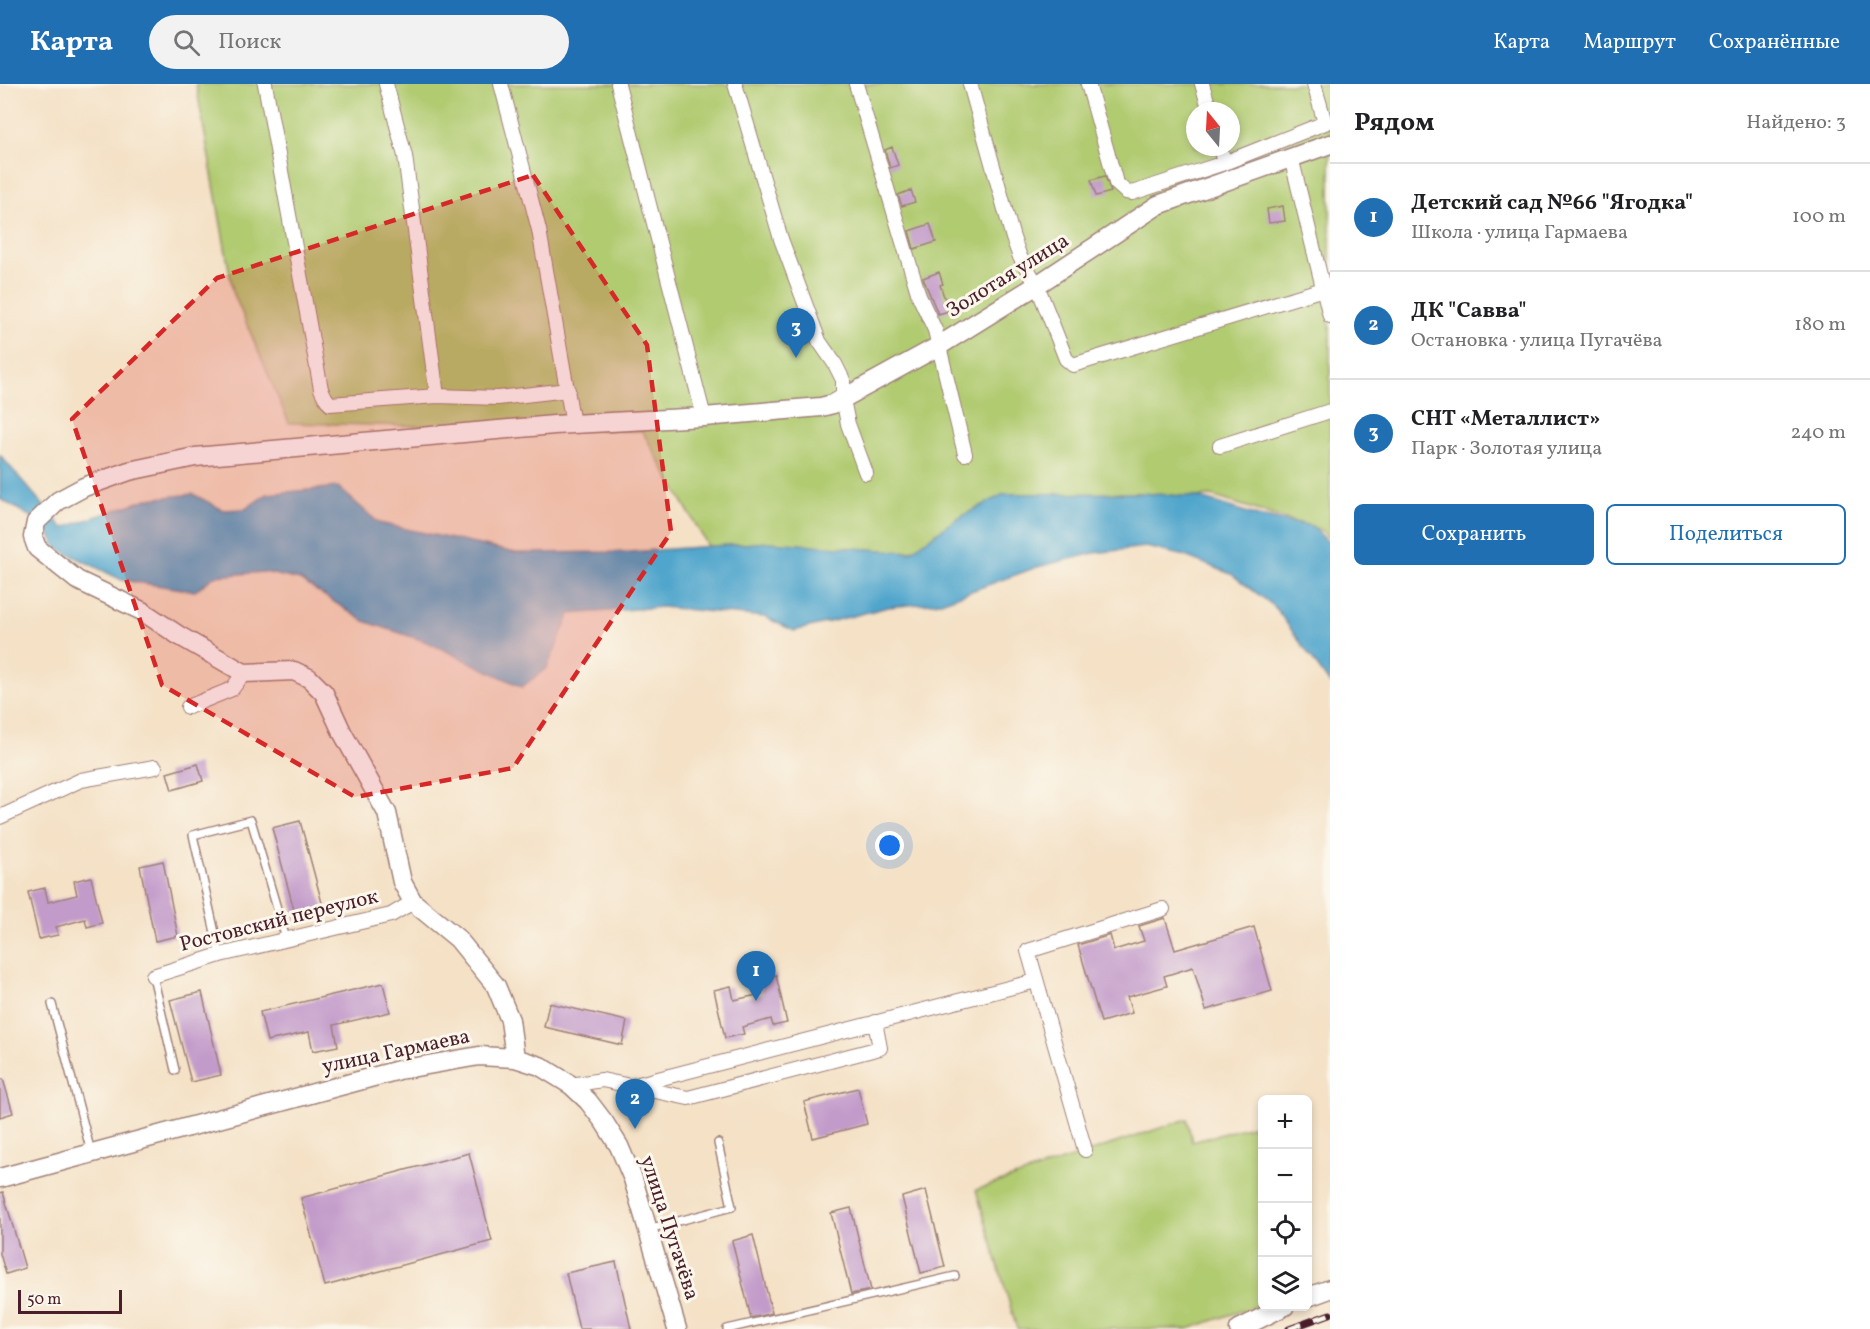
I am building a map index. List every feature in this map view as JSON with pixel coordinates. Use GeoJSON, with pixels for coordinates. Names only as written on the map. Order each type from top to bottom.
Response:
{"type":"FeatureCollection","features":[{"type":"Feature","properties":{"kind":"street"},"geometry":{"type":"LineString","coordinates":[[265,84],[321,388],[330,404],[437,396],[498,398],[568,390]]}},
{"type":"Feature","properties":{"kind":"street"},"geometry":{"type":"LineString","coordinates":[[386,84],[405,156],[437,396]]}},
{"type":"Feature","properties":{"kind":"street"},"geometry":{"type":"LineString","coordinates":[[501,84],[539,230],[573,424]]}},
{"type":"Feature","properties":{"kind":"street"},"geometry":{"type":"LineString","coordinates":[[618,84],[704,417]]}},
{"type":"Feature","properties":{"kind":"street"},"geometry":{"type":"LineString","coordinates":[[735,84],[781,239],[819,341],[843,380],[843,399],[848,423],[866,473]]}},
{"type":"Feature","properties":{"kind":"street"},"geometry":{"type":"LineString","coordinates":[[856,84],[919,296],[935,330],[937,347],[965,454]]}},
{"type":"Feature","properties":{"kind":"street"},"geometry":{"type":"LineString","coordinates":[[970,84],[1013,238],[1020,257],[1037,285],[1066,359],[1073,365],[1326,288]]}},
{"type":"Feature","properties":{"kind":"street"},"geometry":{"type":"LineString","coordinates":[[1088,84],[1116,183],[1126,192],[1132,193],[1224,163],[1324,123]]}},
{"type":"Feature","properties":{"kind":"street"},"geometry":{"type":"LineString","coordinates":[[1202,84],[1207,102]]}},
{"type":"Feature","properties":{"kind":"street"},"geometry":{"type":"LineString","coordinates":[[1314,84],[1327,145]]}},
{"type":"Feature","properties":{"kind":"street","name":"Золотая улица"},"geometry":{"type":"LineString","coordinates":[[244,673],[142,610],[77,580],[37,548],[33,537],[36,522],[58,501],[84,487],[129,471],[195,457],[573,424],[704,417],[821,407],[843,399],[937,347],[1158,206],[1327,145]]}},
{"type":"Feature","properties":{"kind":"street"},"geometry":{"type":"LineString","coordinates":[[1222,156],[1224,163]]}},
{"type":"Feature","properties":{"kind":"street"},"geometry":{"type":"LineString","coordinates":[[1291,157],[1326,288],[1330,316]]}},
{"type":"Feature","properties":{"kind":"street"},"geometry":{"type":"LineString","coordinates":[[1220,446],[1330,411]]}},
{"type":"Feature","properties":{"kind":"street"},"geometry":{"type":"LineString","coordinates":[[188,707],[232,689],[244,673],[294,671],[309,678],[324,693],[342,732],[387,813],[402,882],[413,902],[458,939],[496,986],[510,1020],[514,1058]]}},
{"type":"Feature","properties":{"kind":"street"},"geometry":{"type":"LineString","coordinates":[[0,817],[81,780],[154,766]]}},
{"type":"Feature","properties":{"kind":"street","name":"Ростовский переулок"},"geometry":{"type":"LineString","coordinates":[[153,976],[220,955],[390,915],[413,902]]}},
{"type":"Feature","properties":{"kind":"street"},"geometry":{"type":"LineString","coordinates":[[1085,1150],[1028,951],[1163,909]]}},
{"type":"Feature","properties":{"kind":"street"},"geometry":{"type":"LineString","coordinates":[[631,1086],[1036,981]]}},
{"type":"Feature","properties":{"kind":"street"},"geometry":{"type":"LineString","coordinates":[[571,1085],[602,1080],[687,1098],[880,1048],[875,1022]]}},
{"type":"Feature","properties":{"kind":"street","name":"улица Гармаева"},"geometry":{"type":"LineString","coordinates":[[0,1179],[399,1070],[479,1056],[514,1058],[540,1066],[571,1085]]}},
{"type":"Feature","properties":{"kind":"street","name":"улица Пугачёва"},"geometry":{"type":"LineString","coordinates":[[571,1085],[599,1115],[619,1146],[633,1179],[677,1329]]}},
{"type":"Feature","properties":{"kind":"street"},"geometry":{"type":"LineString","coordinates":[[1312,1296],[1330,1289]]}},
{"type":"Feature","properties":{"kind":"street"},"geometry":{"type":"LineString","coordinates":[[1239,1329],[1276,1311]]}},
{"type":"Feature","properties":{"kind":"lane"},"geometry":{"type":"LineString","coordinates":[[220,955],[193,835],[251,820],[286,939]]}},
{"type":"Feature","properties":{"kind":"lane"},"geometry":{"type":"LineString","coordinates":[[153,976],[175,1070]]}},
{"type":"Feature","properties":{"kind":"lane"},"geometry":{"type":"LineString","coordinates":[[52,1004],[92,1154]]}},
{"type":"Feature","properties":{"kind":"lane"},"geometry":{"type":"LineString","coordinates":[[648,1229],[732,1207],[718,1143]]}},
{"type":"Feature","properties":{"kind":"lane"},"geometry":{"type":"LineString","coordinates":[[727,1329],[955,1276]]}},
{"type":"Feature","properties":{"kind":"highlighted area"},"geometry":{"type":"Polygon","coordinates":[[[533,175],[647,345],[671,532],[513,768],[355,797],[162,685],[72,419],[217,278],[533,175]]]}},
{"type":"Feature","properties":{"kind":"green space"},"geometry":{"type":"Polygon","coordinates":[[[196,84],[1330,84],[1330,539],[1321,530],[1212,496],[998,507],[932,548],[863,557],[711,551],[642,431],[289,423],[233,292],[196,84]]]}},
{"type":"Feature","properties":{"kind":"green space"},"geometry":{"type":"Polygon","coordinates":[[[1187,1119],[1192,1142],[1258,1124],[1258,1305],[1188,1329],[1017,1329],[976,1190],[1187,1119]]]}},
{"type":"Feature","properties":{"kind":"water"},"geometry":{"type":"Polygon","coordinates":[[[0,455],[63,528],[147,499],[193,494],[223,510],[245,509],[267,494],[338,487],[379,523],[516,553],[628,552],[770,542],[910,552],[956,519],[1004,494],[1141,493],[1198,497],[1258,516],[1312,526],[1330,544],[1330,684],[1275,607],[1231,574],[1185,556],[1146,547],[1094,553],[1037,567],[941,602],[888,607],[794,631],[765,617],[662,607],[570,614],[547,668],[522,687],[427,642],[364,621],[300,580],[264,572],[215,576],[195,591],[122,580],[57,548],[44,524],[0,499],[0,455]]]}},
{"type":"Feature","properties":{"kind":"building"},"geometry":{"type":"Polygon","coordinates":[[[892,147],[898,165],[890,168],[885,150],[892,147]]]}},
{"type":"Feature","properties":{"kind":"building"},"geometry":{"type":"Polygon","coordinates":[[[1105,176],[1111,192],[1096,196],[1091,180],[1105,176]]]}},
{"type":"Feature","properties":{"kind":"building"},"geometry":{"type":"Polygon","coordinates":[[[911,190],[915,202],[902,206],[898,195],[911,190]]]}},
{"type":"Feature","properties":{"kind":"building"},"geometry":{"type":"Polygon","coordinates":[[[1283,206],[1285,221],[1269,223],[1267,209],[1283,206]]]}},
{"type":"Feature","properties":{"kind":"building"},"geometry":{"type":"Polygon","coordinates":[[[930,224],[936,242],[914,249],[909,231],[930,224]]]}},
{"type":"Feature","properties":{"kind":"building"},"geometry":{"type":"Polygon","coordinates":[[[939,272],[943,284],[940,285],[949,311],[938,314],[923,278],[939,272]]]}},
{"type":"Feature","properties":{"kind":"building"},"geometry":{"type":"Polygon","coordinates":[[[198,764],[203,781],[172,790],[167,773],[198,764]]]}},
{"type":"Feature","properties":{"kind":"building"},"geometry":{"type":"Polygon","coordinates":[[[300,821],[325,914],[297,921],[272,828],[300,821]]]}},
{"type":"Feature","properties":{"kind":"building"},"geometry":{"type":"Polygon","coordinates":[[[163,861],[178,936],[155,941],[140,866],[163,861]]]}},
{"type":"Feature","properties":{"kind":"building"},"geometry":{"type":"Polygon","coordinates":[[[91,877],[102,923],[87,927],[85,919],[56,927],[58,935],[39,939],[28,892],[45,888],[48,902],[77,895],[74,881],[91,877]]]}},
{"type":"Feature","properties":{"kind":"building"},"geometry":{"type":"Polygon","coordinates":[[[1165,918],[1175,950],[1254,927],[1272,991],[1206,1010],[1193,967],[1164,976],[1167,986],[1127,997],[1132,1013],[1101,1022],[1078,945],[1110,935],[1114,950],[1144,941],[1139,926],[1165,918]]]}},
{"type":"Feature","properties":{"kind":"building"},"geometry":{"type":"Polygon","coordinates":[[[776,975],[787,1023],[773,1026],[771,1019],[742,1027],[744,1034],[725,1038],[714,990],[731,986],[734,1000],[762,994],[758,979],[776,975]]]}},
{"type":"Feature","properties":{"kind":"building"},"geometry":{"type":"Polygon","coordinates":[[[383,983],[390,1012],[334,1025],[338,1046],[313,1051],[309,1032],[267,1041],[260,1012],[383,983]]]}},
{"type":"Feature","properties":{"kind":"building"},"geometry":{"type":"Polygon","coordinates":[[[202,992],[221,1075],[191,1082],[170,1000],[202,992]]]}},
{"type":"Feature","properties":{"kind":"building"},"geometry":{"type":"Polygon","coordinates":[[[549,1003],[627,1021],[622,1045],[544,1027],[549,1003]]]}},
{"type":"Feature","properties":{"kind":"building"},"geometry":{"type":"Polygon","coordinates":[[[0,1079],[3,1079],[13,1113],[0,1117],[0,1079]]]}},
{"type":"Feature","properties":{"kind":"building"},"geometry":{"type":"Polygon","coordinates":[[[858,1088],[867,1124],[813,1138],[804,1102],[858,1088]]]}},
{"type":"Feature","properties":{"kind":"building"},"geometry":{"type":"Polygon","coordinates":[[[469,1153],[492,1241],[325,1286],[301,1198],[469,1153]]]}},
{"type":"Feature","properties":{"kind":"building"},"geometry":{"type":"Polygon","coordinates":[[[926,1190],[945,1267],[921,1273],[902,1197],[926,1190]]]}},
{"type":"Feature","properties":{"kind":"building"},"geometry":{"type":"Polygon","coordinates":[[[3,1192],[25,1268],[6,1274],[0,1254],[0,1193],[3,1192]]]}},
{"type":"Feature","properties":{"kind":"building"},"geometry":{"type":"Polygon","coordinates":[[[851,1208],[871,1290],[851,1294],[831,1213],[851,1208]]]}},
{"type":"Feature","properties":{"kind":"building"},"geometry":{"type":"Polygon","coordinates":[[[753,1235],[772,1313],[751,1318],[732,1241],[753,1235]]]}},
{"type":"Feature","properties":{"kind":"building"},"geometry":{"type":"Polygon","coordinates":[[[616,1262],[631,1329],[579,1329],[566,1273],[616,1262]]]}},
{"type":"Feature","properties":{"kind":"railway"},"geometry":{"type":"LineString","coordinates":[[1289,1329],[1330,1314]]}},
{"type":"Feature","properties":{"kind":"place","name":"СНТ «Металлист»"},"geometry":{"type":"Point","coordinates":[796,358]}},
{"type":"Feature","properties":{"kind":"place","name":"Детский сад №66 \"Ягодка\""},"geometry":{"type":"Point","coordinates":[756,1001]}},
{"type":"Feature","properties":{"kind":"place","name":"ДК \"Савва\""},"geometry":{"type":"Point","coordinates":[635,1129]}}]}
